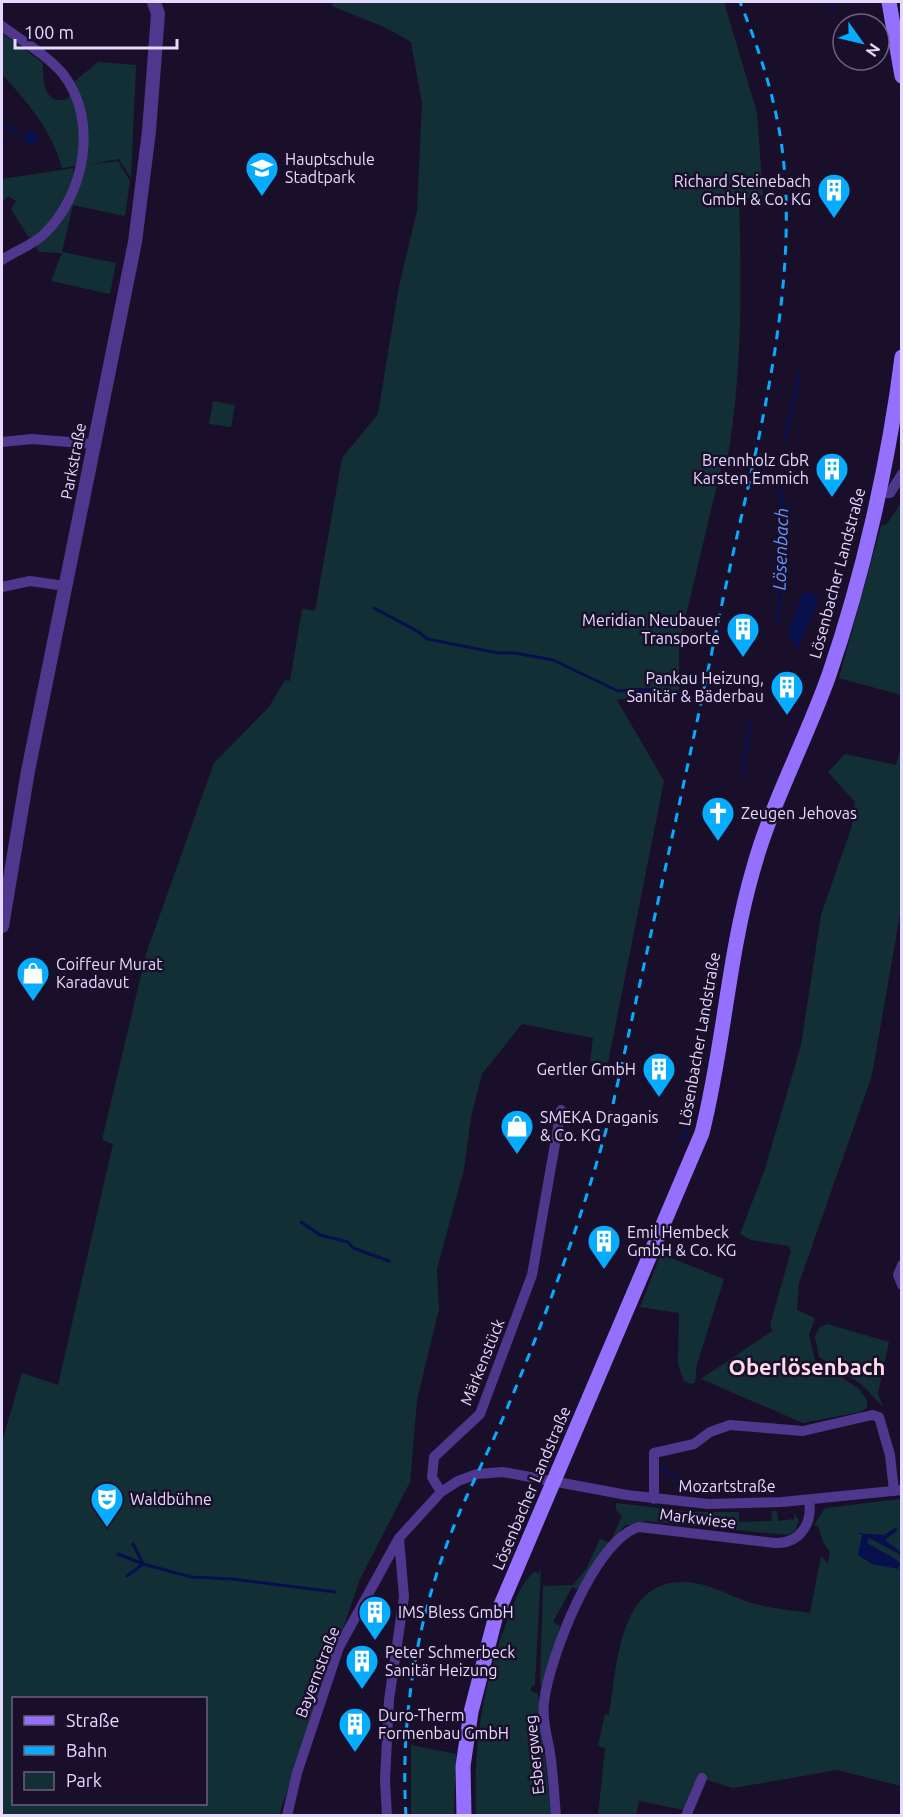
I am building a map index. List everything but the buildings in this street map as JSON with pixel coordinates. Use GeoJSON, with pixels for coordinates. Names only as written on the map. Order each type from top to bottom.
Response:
{"type":"FeatureCollection","features":[{"type":"Feature","properties":{"kind":"main road"},"geometry":{"type":"LineString","coordinates":[[893,5],[902,76]]}},
{"type":"Feature","properties":{"kind":"main road","name":"Lösenbacher Landstraße"},"geometry":{"type":"LineString","coordinates":[[464,1815],[463,1766],[478,1677],[495,1619],[702,1133],[712,1089],[734,944],[753,868],[829,676],[856,581],[888,451],[902,357]]}},
{"type":"Feature","properties":{"kind":"street","name":"Parkstraße"},"geometry":{"type":"LineString","coordinates":[[2,926],[28,771],[64,586],[125,297],[141,200],[158,14],[154,2]]}},
{"type":"Feature","properties":{"kind":"street"},"geometry":{"type":"LineString","coordinates":[[2,26],[50,60],[64,76],[83,119],[85,134],[74,189],[55,222],[34,242],[2,260]]}},
{"type":"Feature","properties":{"kind":"street"},"geometry":{"type":"LineString","coordinates":[[2,442],[32,439],[94,444]]}},
{"type":"Feature","properties":{"kind":"street"},"geometry":{"type":"LineString","coordinates":[[877,493],[891,493],[902,474]]}},
{"type":"Feature","properties":{"kind":"street"},"geometry":{"type":"LineString","coordinates":[[2,587],[30,581],[64,586]]}},
{"type":"Feature","properties":{"kind":"street","name":"Märkenstück"},"geometry":{"type":"LineString","coordinates":[[441,1492],[432,1477],[434,1457],[480,1414],[532,1275],[561,1110]]}},
{"type":"Feature","properties":{"kind":"street"},"geometry":{"type":"LineString","coordinates":[[902,1265],[898,1280],[902,1285]]}},
{"type":"Feature","properties":{"kind":"street"},"geometry":{"type":"LineString","coordinates":[[654,1499],[654,1453],[694,1444],[710,1432],[730,1425],[803,1431],[872,1415],[879,1417],[885,1430],[898,1490]]}},
{"type":"Feature","properties":{"kind":"street"},"geometry":{"type":"LineString","coordinates":[[441,1492],[458,1481],[494,1472],[554,1480]]}},
{"type":"Feature","properties":{"kind":"street","name":"Mozartstraße"},"geometry":{"type":"LineString","coordinates":[[554,1480],[654,1499],[708,1504],[809,1500],[898,1490]]}},
{"type":"Feature","properties":{"kind":"street","name":"Bayernstraße"},"geometry":{"type":"LineString","coordinates":[[287,1815],[297,1773],[339,1647],[399,1538],[441,1492]]}},
{"type":"Feature","properties":{"kind":"street","name":"Markwiese"},"geometry":{"type":"LineString","coordinates":[[546,1692],[561,1634],[573,1610],[603,1562],[625,1535],[639,1527],[655,1527],[785,1543],[796,1539],[805,1527],[810,1514],[809,1500]]}},
{"type":"Feature","properties":{"kind":"street"},"geometry":{"type":"LineString","coordinates":[[387,1815],[385,1780],[389,1700],[404,1597],[399,1538]]}},
{"type":"Feature","properties":{"kind":"street","name":"Esbergweg"},"geometry":{"type":"LineString","coordinates":[[546,1692],[544,1704],[556,1815]]}},
{"type":"Feature","properties":{"kind":"street"},"geometry":{"type":"LineString","coordinates":[[686,1815],[702,1778]]}},
{"type":"Feature","properties":{"kind":"green space"},"geometry":{"type":"Polygon","coordinates":[[[333,2],[724,2],[757,113],[763,195],[739,200],[740,334],[731,435],[726,468],[721,468],[679,645],[679,690],[617,700],[664,781],[608,1063],[590,1061],[593,1038],[522,1024],[482,1074],[471,1117],[464,1169],[437,1269],[439,1309],[417,1400],[410,1482],[360,1579],[279,1815],[2,1816],[2,1442],[22,1373],[58,1385],[113,1144],[102,1140],[146,954],[214,763],[269,707],[285,680],[290,681],[302,609],[315,611],[342,458],[378,414],[399,286],[417,211],[422,103],[411,42],[386,28],[332,6],[333,2]]]}},
{"type":"Feature","properties":{"kind":"green space"},"geometry":{"type":"Polygon","coordinates":[[[2,33],[43,63],[44,83],[53,99],[67,99],[77,87],[74,82],[98,62],[136,65],[131,178],[119,159],[86,165],[118,161],[130,181],[125,216],[73,205],[62,252],[116,263],[110,294],[51,281],[62,253],[39,252],[36,247],[85,171],[82,165],[62,168],[58,154],[45,129],[30,106],[2,74],[2,33]]]}},
{"type":"Feature","properties":{"kind":"green space"},"geometry":{"type":"Polygon","coordinates":[[[73,168],[70,185],[59,208],[44,227],[29,238],[11,209],[16,201],[8,196],[2,203],[2,179],[73,168]]]}},
{"type":"Feature","properties":{"kind":"green space"},"geometry":{"type":"Polygon","coordinates":[[[213,401],[235,405],[231,427],[209,424],[213,401]]]}},
{"type":"Feature","properties":{"kind":"green space"},"geometry":{"type":"Polygon","coordinates":[[[901,503],[901,695],[839,678],[881,526],[887,524],[901,503]]]}},
{"type":"Feature","properties":{"kind":"green space"},"geometry":{"type":"Polygon","coordinates":[[[901,746],[901,909],[874,1063],[871,1078],[799,1283],[797,1310],[815,1318],[809,1335],[815,1360],[858,1388],[867,1400],[867,1408],[860,1412],[803,1423],[701,1379],[772,1331],[770,1325],[791,1251],[788,1246],[751,1240],[740,1234],[765,1169],[801,1045],[821,915],[852,826],[855,802],[828,772],[845,754],[896,765],[901,746]]]}},
{"type":"Feature","properties":{"kind":"green space"},"geometry":{"type":"Polygon","coordinates":[[[661,1254],[724,1279],[697,1364],[695,1382],[691,1384],[684,1381],[678,1364],[679,1313],[640,1307],[661,1254]]]}},
{"type":"Feature","properties":{"kind":"green space"},"geometry":{"type":"Polygon","coordinates":[[[827,1324],[889,1342],[878,1393],[883,1407],[861,1384],[819,1357],[815,1336],[820,1327],[827,1324]]]}},
{"type":"Feature","properties":{"kind":"green space"},"geometry":{"type":"Polygon","coordinates":[[[901,1499],[901,1786],[837,1770],[733,1788],[698,1777],[684,1810],[639,1801],[636,1815],[598,1816],[605,1748],[598,1746],[605,1714],[609,1715],[620,1647],[627,1625],[637,1606],[650,1592],[669,1583],[694,1583],[759,1605],[810,1613],[821,1556],[828,1564],[830,1552],[823,1542],[818,1526],[814,1525],[825,1508],[901,1499]]]}},
{"type":"Feature","properties":{"kind":"green space"},"geometry":{"type":"Polygon","coordinates":[[[616,1503],[693,1512],[739,1512],[739,1522],[772,1521],[771,1511],[777,1511],[778,1521],[794,1519],[794,1513],[799,1520],[795,1531],[788,1535],[646,1521],[624,1526],[579,1590],[572,1587],[553,1622],[560,1626],[544,1686],[540,1685],[543,1586],[573,1585],[586,1569],[600,1539],[610,1543],[622,1516],[616,1510],[616,1503]]]}},
{"type":"Feature","properties":{"kind":"green space"},"geometry":{"type":"Polygon","coordinates":[[[541,1569],[535,1685],[531,1687],[531,1691],[538,1694],[551,1815],[476,1816],[478,1739],[492,1665],[519,1592],[529,1576],[534,1572],[539,1573],[541,1569]]]}},
{"type":"Feature","properties":{"kind":"green space"},"geometry":{"type":"Polygon","coordinates":[[[411,1745],[456,1754],[454,1815],[411,1815],[411,1745]]]}},
{"type":"Feature","properties":{"kind":"shaded area"},"geometry":{"type":"Polygon","coordinates":[[[28,131],[34,131],[38,138],[34,145],[28,145],[24,141],[24,135],[28,131]]]}},
{"type":"Feature","properties":{"kind":"shaded area"},"geometry":{"type":"Polygon","coordinates":[[[809,592],[816,595],[818,600],[798,649],[788,634],[802,594],[809,592]]]}},
{"type":"Feature","properties":{"kind":"shaded area"},"geometry":{"type":"Polygon","coordinates":[[[896,1527],[897,1531],[885,1540],[901,1552],[901,1555],[869,1538],[867,1543],[897,1560],[900,1564],[898,1569],[872,1564],[858,1555],[862,1535],[858,1533],[884,1535],[896,1527]]]}},
{"type":"Feature","properties":{"kind":"waterway","name":"Lösenbach"},"geometry":{"type":"LineString","coordinates":[[831,2],[833,9]]}},
{"type":"Feature","properties":{"kind":"waterway"},"geometry":{"type":"LineString","coordinates":[[2,125],[18,133]]}},
{"type":"Feature","properties":{"kind":"waterway","name":"Lösenbach"},"geometry":{"type":"LineString","coordinates":[[784,442],[800,372]]}},
{"type":"Feature","properties":{"kind":"waterway","name":"Lösenbach"},"geometry":{"type":"LineString","coordinates":[[777,477],[783,502],[778,551],[781,575],[778,622]]}},
{"type":"Feature","properties":{"kind":"waterway"},"geometry":{"type":"LineString","coordinates":[[374,608],[419,632],[427,639],[498,653],[515,653],[553,660],[618,691],[648,689],[671,697],[687,696]]}},
{"type":"Feature","properties":{"kind":"waterway"},"geometry":{"type":"LineString","coordinates":[[715,696],[739,701]]}},
{"type":"Feature","properties":{"kind":"waterway","name":"Lösenbach"},"geometry":{"type":"LineString","coordinates":[[743,772],[750,723]]}},
{"type":"Feature","properties":{"kind":"waterway","name":"Lösenbach"},"geometry":{"type":"LineString","coordinates":[[683,1142],[698,1082]]}},
{"type":"Feature","properties":{"kind":"waterway"},"geometry":{"type":"LineString","coordinates":[[301,1222],[320,1235],[348,1242],[353,1248],[389,1261]]}},
{"type":"Feature","properties":{"kind":"waterway"},"geometry":{"type":"LineString","coordinates":[[661,1467],[689,1487],[702,1492]]}},
{"type":"Feature","properties":{"kind":"waterway"},"geometry":{"type":"LineString","coordinates":[[127,1576],[143,1564],[133,1544]]}},
{"type":"Feature","properties":{"kind":"waterway"},"geometry":{"type":"LineString","coordinates":[[118,1554],[143,1564],[191,1577],[232,1579],[335,1592]]}},
{"type":"Feature","properties":{"kind":"railway"},"geometry":{"type":"LineString","coordinates":[[406,1816],[408,1709],[413,1673],[428,1604],[450,1536],[504,1416],[554,1290],[603,1142],[653,924],[769,387],[785,265],[786,206],[782,148],[766,74],[740,2]]}},
{"type":"Feature","properties":{"kind":"place","name":"Hauptschule Stadtpark"},"geometry":{"type":"Point","coordinates":[262,197]}},
{"type":"Feature","properties":{"kind":"place","name":"Richard Steinebach GmbH & Co. KG"},"geometry":{"type":"Point","coordinates":[834,219]}},
{"type":"Feature","properties":{"kind":"place","name":"Brennholz GbR Karsten Emmich"},"geometry":{"type":"Point","coordinates":[832,498]}},
{"type":"Feature","properties":{"kind":"place","name":"Meridian Neubauer Transporte"},"geometry":{"type":"Point","coordinates":[743,658]}},
{"type":"Feature","properties":{"kind":"place","name":"Pankau Heizung, Sanitär & Bäderbau"},"geometry":{"type":"Point","coordinates":[787,716]}},
{"type":"Feature","properties":{"kind":"place","name":"Zeugen Jehovas"},"geometry":{"type":"Point","coordinates":[718,842]}},
{"type":"Feature","properties":{"kind":"place","name":"Coiffeur Murat Karadavut"},"geometry":{"type":"Point","coordinates":[33,1002]}},
{"type":"Feature","properties":{"kind":"place","name":"Gertler GmbH"},"geometry":{"type":"Point","coordinates":[659,1098]}},
{"type":"Feature","properties":{"kind":"place","name":"SMEKA Draganis & Co. KG"},"geometry":{"type":"Point","coordinates":[517,1155]}},
{"type":"Feature","properties":{"kind":"place","name":"Emil Hembeck GmbH & Co. KG"},"geometry":{"type":"Point","coordinates":[604,1270]}},
{"type":"Feature","properties":{"kind":"place","name":"Waldbühne"},"geometry":{"type":"Point","coordinates":[107,1528]}},
{"type":"Feature","properties":{"kind":"place","name":"IMS Bless GmbH"},"geometry":{"type":"Point","coordinates":[375,1641]}},
{"type":"Feature","properties":{"kind":"place","name":"Peter Schmerbeck Sanitär Heizung"},"geometry":{"type":"Point","coordinates":[362,1690]}},
{"type":"Feature","properties":{"kind":"place","name":"Duro-Therm Formenbau GmbH"},"geometry":{"type":"Point","coordinates":[355,1753]}},
{"type":"Feature","properties":{"kind":"district","name":"Oberlösenbach"},"geometry":{"type":"Point","coordinates":[807,1367]}}]}
